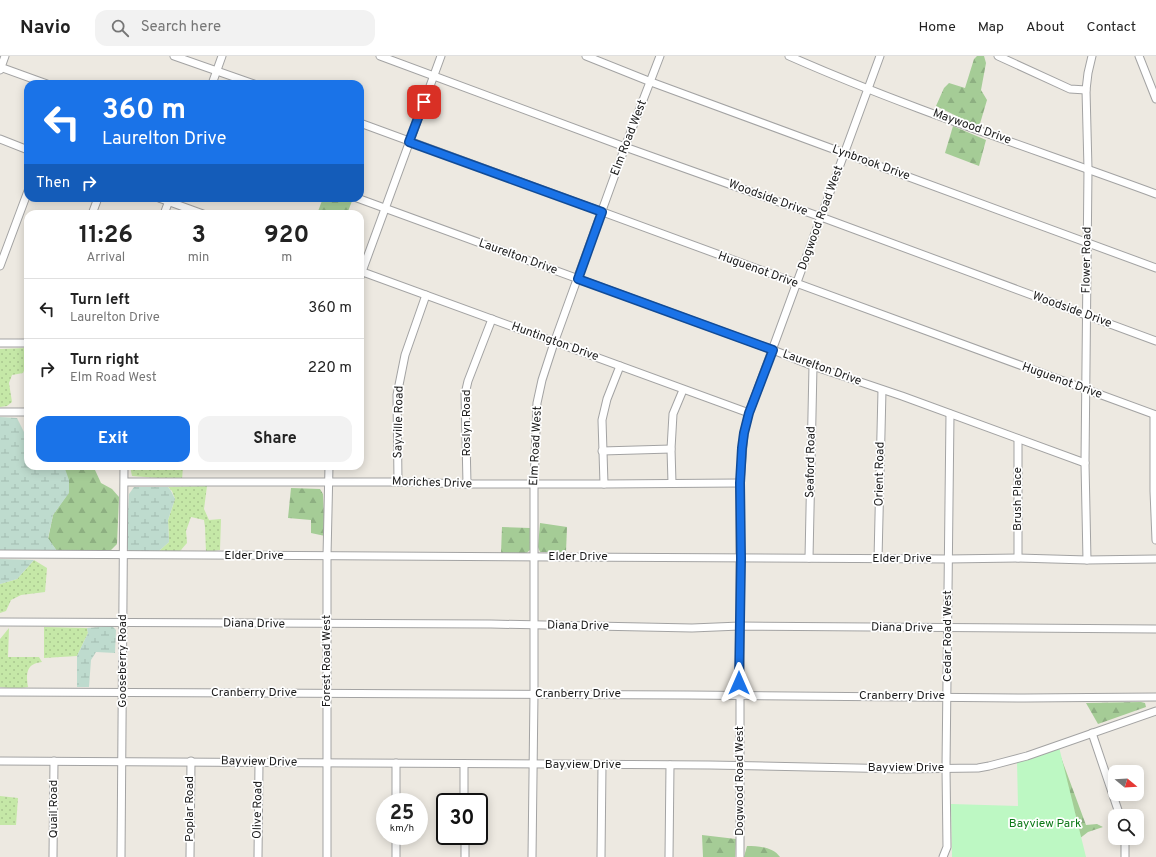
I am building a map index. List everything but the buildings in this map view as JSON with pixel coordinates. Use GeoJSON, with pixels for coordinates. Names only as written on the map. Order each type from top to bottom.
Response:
{"type":"FeatureCollection","features":[{"type":"Feature","properties":{"kind":"street"},"geometry":{"type":"LineString","coordinates":[[5,56],[0,68],[35,80]]}},
{"type":"Feature","properties":{"kind":"street"},"geometry":{"type":"LineString","coordinates":[[174,56],[241,80]]}},
{"type":"Feature","properties":{"kind":"street"},"geometry":{"type":"LineString","coordinates":[[213,80],[222,56]]}},
{"type":"Feature","properties":{"kind":"street","name":"Woodside Drive"},"geometry":{"type":"LineString","coordinates":[[380,56],[1156,341]]}},
{"type":"Feature","properties":{"kind":"street"},"geometry":{"type":"LineString","coordinates":[[364,265],[441,56]]}},
{"type":"Feature","properties":{"kind":"street","name":"Lynbrook Drive"},"geometry":{"type":"LineString","coordinates":[[586,56],[650,82],[1156,268]]}},
{"type":"Feature","properties":{"kind":"street","name":"Elm Road West"},"geometry":{"type":"LineString","coordinates":[[532,857],[535,626],[534,484],[537,403],[542,380],[554,343],[625,147],[660,56]]}},
{"type":"Feature","properties":{"kind":"street","name":"Maywood Drive"},"geometry":{"type":"LineString","coordinates":[[789,56],[868,89],[969,127],[1156,194]]}},
{"type":"Feature","properties":{"kind":"street","name":"Dogwood Road West"},"geometry":{"type":"LineString","coordinates":[[740,857],[740,483],[744,433],[749,413],[880,56]]}},
{"type":"Feature","properties":{"kind":"street"},"geometry":{"type":"LineString","coordinates":[[998,56],[1070,89],[1086,90]]}},
{"type":"Feature","properties":{"kind":"street","name":"Flower Road"},"geometry":{"type":"LineString","coordinates":[[1087,560],[1085,463],[1088,169],[1086,90],[1092,56]]}},
{"type":"Feature","properties":{"kind":"street"},"geometry":{"type":"LineString","coordinates":[[1139,56],[1156,99]]}},
{"type":"Feature","properties":{"kind":"street","name":"Huguenot Drive"},"geometry":{"type":"LineString","coordinates":[[364,125],[1155,415]]}},
{"type":"Feature","properties":{"kind":"street"},"geometry":{"type":"LineString","coordinates":[[0,139],[24,148]]}},
{"type":"Feature","properties":{"kind":"street","name":"Laurelton Drive"},"geometry":{"type":"LineString","coordinates":[[364,200],[813,366],[902,396],[1085,463]]}},
{"type":"Feature","properties":{"kind":"street"},"geometry":{"type":"LineString","coordinates":[[0,266],[24,202]]}},
{"type":"Feature","properties":{"kind":"street"},"geometry":{"type":"LineString","coordinates":[[174,202],[193,210]]}},
{"type":"Feature","properties":{"kind":"street","name":"Huntington Drive"},"geometry":{"type":"LineString","coordinates":[[364,274],[426,295],[749,413]]}},
{"type":"Feature","properties":{"kind":"street","name":"Sayville Road"},"geometry":{"type":"LineString","coordinates":[[398,482],[397,395],[404,355],[426,295]]}},
{"type":"Feature","properties":{"kind":"street","name":"Roslyn Road"},"geometry":{"type":"LineString","coordinates":[[467,484],[465,394],[468,381],[492,319]]}},
{"type":"Feature","properties":{"kind":"street"},"geometry":{"type":"LineString","coordinates":[[0,343],[24,343]]}},
{"type":"Feature","properties":{"kind":"street"},"geometry":{"type":"LineString","coordinates":[[604,484],[602,420],[604,408],[620,366]]}},
{"type":"Feature","properties":{"kind":"street","name":"Seaford Road"},"geometry":{"type":"LineString","coordinates":[[809,558],[813,366]]}},
{"type":"Feature","properties":{"kind":"street"},"geometry":{"type":"LineString","coordinates":[[672,483],[671,449],[673,414],[683,390]]}},
{"type":"Feature","properties":{"kind":"street","name":"Orient Road"},"geometry":{"type":"LineString","coordinates":[[878,559],[882,390]]}},
{"type":"Feature","properties":{"kind":"street"},"geometry":{"type":"LineString","coordinates":[[0,412],[24,412]]}},
{"type":"Feature","properties":{"kind":"street","name":"Cedar Road West"},"geometry":{"type":"LineString","coordinates":[[943,857],[947,847],[946,768],[950,414]]}},
{"type":"Feature","properties":{"kind":"street"},"geometry":{"type":"LineString","coordinates":[[1155,415],[1154,491],[1156,540]]}},
{"type":"Feature","properties":{"kind":"street","name":"Brush Place"},"geometry":{"type":"LineString","coordinates":[[1018,439],[1018,558]]}},
{"type":"Feature","properties":{"kind":"street"},"geometry":{"type":"LineString","coordinates":[[602,451],[671,449]]}},
{"type":"Feature","properties":{"kind":"street","name":"Gooseberry Road"},"geometry":{"type":"LineString","coordinates":[[121,857],[124,470]]}},
{"type":"Feature","properties":{"kind":"street","name":"Forest Road West"},"geometry":{"type":"LineString","coordinates":[[327,857],[327,556],[329,470]]}},
{"type":"Feature","properties":{"kind":"street","name":"Moriches Drive"},"geometry":{"type":"LineString","coordinates":[[124,482],[329,481],[467,484],[740,483]]}},
{"type":"Feature","properties":{"kind":"street","name":"Elder Drive"},"geometry":{"type":"LineString","coordinates":[[0,554],[878,559],[1018,558],[1087,560],[1156,559]]}},
{"type":"Feature","properties":{"kind":"street","name":"Diana Drive"},"geometry":{"type":"LineString","coordinates":[[0,622],[491,624],[692,628],[740,626],[1156,629]]}},
{"type":"Feature","properties":{"kind":"street","name":"Cranberry Drive"},"geometry":{"type":"LineString","coordinates":[[0,692],[1156,697]]}},
{"type":"Feature","properties":{"kind":"street","name":"Bayview Drive"},"geometry":{"type":"LineString","coordinates":[[0,761],[670,765],[904,769],[946,768],[988,766],[1027,756],[1156,711]]}},
{"type":"Feature","properties":{"kind":"street"},"geometry":{"type":"LineString","coordinates":[[1092,733],[1118,809]]}},
{"type":"Feature","properties":{"kind":"street","name":"Quail Road"},"geometry":{"type":"LineString","coordinates":[[53,857],[54,761]]}},
{"type":"Feature","properties":{"kind":"street","name":"Poplar Road"},"geometry":{"type":"LineString","coordinates":[[190,857],[191,762]]}},
{"type":"Feature","properties":{"kind":"street","name":"Olive Road"},"geometry":{"type":"LineString","coordinates":[[258,857],[259,763]]}},
{"type":"Feature","properties":{"kind":"street"},"geometry":{"type":"LineString","coordinates":[[396,763],[396,793]]}},
{"type":"Feature","properties":{"kind":"street"},"geometry":{"type":"LineString","coordinates":[[464,764],[464,793]]}},
{"type":"Feature","properties":{"kind":"street"},"geometry":{"type":"LineString","coordinates":[[601,857],[602,765]]}},
{"type":"Feature","properties":{"kind":"street"},"geometry":{"type":"LineString","coordinates":[[669,857],[670,765]]}},
{"type":"Feature","properties":{"kind":"street"},"geometry":{"type":"LineString","coordinates":[[396,845],[396,857]]}},
{"type":"Feature","properties":{"kind":"street"},"geometry":{"type":"LineString","coordinates":[[465,845],[465,857]]}},
{"type":"Feature","properties":{"kind":"street"},"geometry":{"type":"LineString","coordinates":[[1124,857],[1125,845]]}},
{"type":"Feature","properties":{"kind":"green space"},"geometry":{"type":"Polygon","coordinates":[[[977,56],[984,56],[986,63],[981,90],[987,100],[979,127],[936,106],[944,88],[949,83],[965,88],[974,59],[977,56]]]}},
{"type":"Feature","properties":{"kind":"green space"},"geometry":{"type":"Polygon","coordinates":[[[953,126],[986,140],[979,166],[945,153],[953,126]]]}},
{"type":"Feature","properties":{"kind":"green space"},"geometry":{"type":"Polygon","coordinates":[[[322,202],[352,202],[349,210],[318,210],[322,202]]]}},
{"type":"Feature","properties":{"kind":"green space"},"geometry":{"type":"Polygon","coordinates":[[[24,348],[23,373],[12,375],[9,383],[12,402],[7,406],[0,407],[0,349],[24,348]]]}},
{"type":"Feature","properties":{"kind":"green space"},"geometry":{"type":"Polygon","coordinates":[[[0,417],[17,418],[24,432],[24,470],[65,470],[69,480],[69,493],[53,515],[48,538],[57,551],[0,550],[0,417]]]}},
{"type":"Feature","properties":{"kind":"green space"},"geometry":{"type":"Polygon","coordinates":[[[64,470],[95,470],[101,483],[112,489],[119,497],[117,544],[111,550],[57,551],[48,539],[53,515],[69,492],[64,470]]]}},
{"type":"Feature","properties":{"kind":"green space"},"geometry":{"type":"Polygon","coordinates":[[[131,470],[183,470],[182,480],[132,476],[131,470]]]}},
{"type":"Feature","properties":{"kind":"green space"},"geometry":{"type":"Polygon","coordinates":[[[207,486],[204,509],[209,520],[221,519],[220,550],[206,552],[204,520],[191,517],[186,531],[187,543],[180,551],[159,551],[169,542],[168,520],[175,499],[172,491],[168,487],[207,486]]]}},
{"type":"Feature","properties":{"kind":"green space"},"geometry":{"type":"Polygon","coordinates":[[[134,487],[168,487],[175,499],[168,520],[169,542],[159,551],[130,552],[126,547],[129,494],[134,487]]]}},
{"type":"Feature","properties":{"kind":"green space"},"geometry":{"type":"Polygon","coordinates":[[[291,488],[320,489],[323,494],[325,536],[311,533],[311,520],[288,518],[291,488]]]}},
{"type":"Feature","properties":{"kind":"green space"},"geometry":{"type":"Polygon","coordinates":[[[540,523],[567,527],[566,552],[540,552],[538,547],[540,523]]]}},
{"type":"Feature","properties":{"kind":"green space"},"geometry":{"type":"Polygon","coordinates":[[[502,527],[530,528],[530,550],[524,555],[501,553],[502,527]]]}},
{"type":"Feature","properties":{"kind":"green space"},"geometry":{"type":"Polygon","coordinates":[[[0,559],[34,560],[17,579],[0,584],[0,559]]]}},
{"type":"Feature","properties":{"kind":"green space"},"geometry":{"type":"Polygon","coordinates":[[[34,560],[47,568],[45,592],[21,595],[11,600],[6,611],[0,613],[0,584],[17,579],[34,560]]]}},
{"type":"Feature","properties":{"kind":"green space"},"geometry":{"type":"Polygon","coordinates":[[[112,626],[116,630],[115,653],[96,652],[91,660],[89,687],[77,687],[77,656],[88,633],[87,628],[112,626]]]}},
{"type":"Feature","properties":{"kind":"green space"},"geometry":{"type":"Polygon","coordinates":[[[44,627],[87,628],[88,633],[77,656],[44,658],[44,627]]]}},
{"type":"Feature","properties":{"kind":"green space"},"geometry":{"type":"Polygon","coordinates":[[[9,628],[8,657],[39,657],[42,662],[33,665],[28,670],[28,687],[16,689],[0,687],[0,639],[9,628]]]}},
{"type":"Feature","properties":{"kind":"green space"},"geometry":{"type":"Polygon","coordinates":[[[1086,703],[1145,703],[1146,707],[1098,724],[1086,703]]]}},
{"type":"Feature","properties":{"kind":"green space","name":"Bayview Park"},"geometry":{"type":"Polygon","coordinates":[[[1059,747],[1086,857],[952,857],[951,804],[1018,806],[1017,761],[1059,747]]]}},
{"type":"Feature","properties":{"kind":"green space"},"geometry":{"type":"Polygon","coordinates":[[[1059,752],[1086,825],[1097,824],[1103,827],[1088,832],[1079,839],[1059,752]]]}},
{"type":"Feature","properties":{"kind":"green space"},"geometry":{"type":"Polygon","coordinates":[[[0,796],[18,798],[16,825],[0,825],[0,796]]]}},
{"type":"Feature","properties":{"kind":"green space"},"geometry":{"type":"Polygon","coordinates":[[[702,835],[736,839],[735,857],[703,857],[702,835]]]}},
{"type":"Feature","properties":{"kind":"green space"},"geometry":{"type":"Polygon","coordinates":[[[747,846],[770,849],[780,857],[744,857],[747,846]]]}},
{"type":"Feature","properties":{"kind":"route"},"geometry":{"type":"LineString","coordinates":[[424,102],[409,142],[602,212],[578,279],[773,350],[749,413],[742,448],[740,483],[741,558],[739,683]]}}]}
